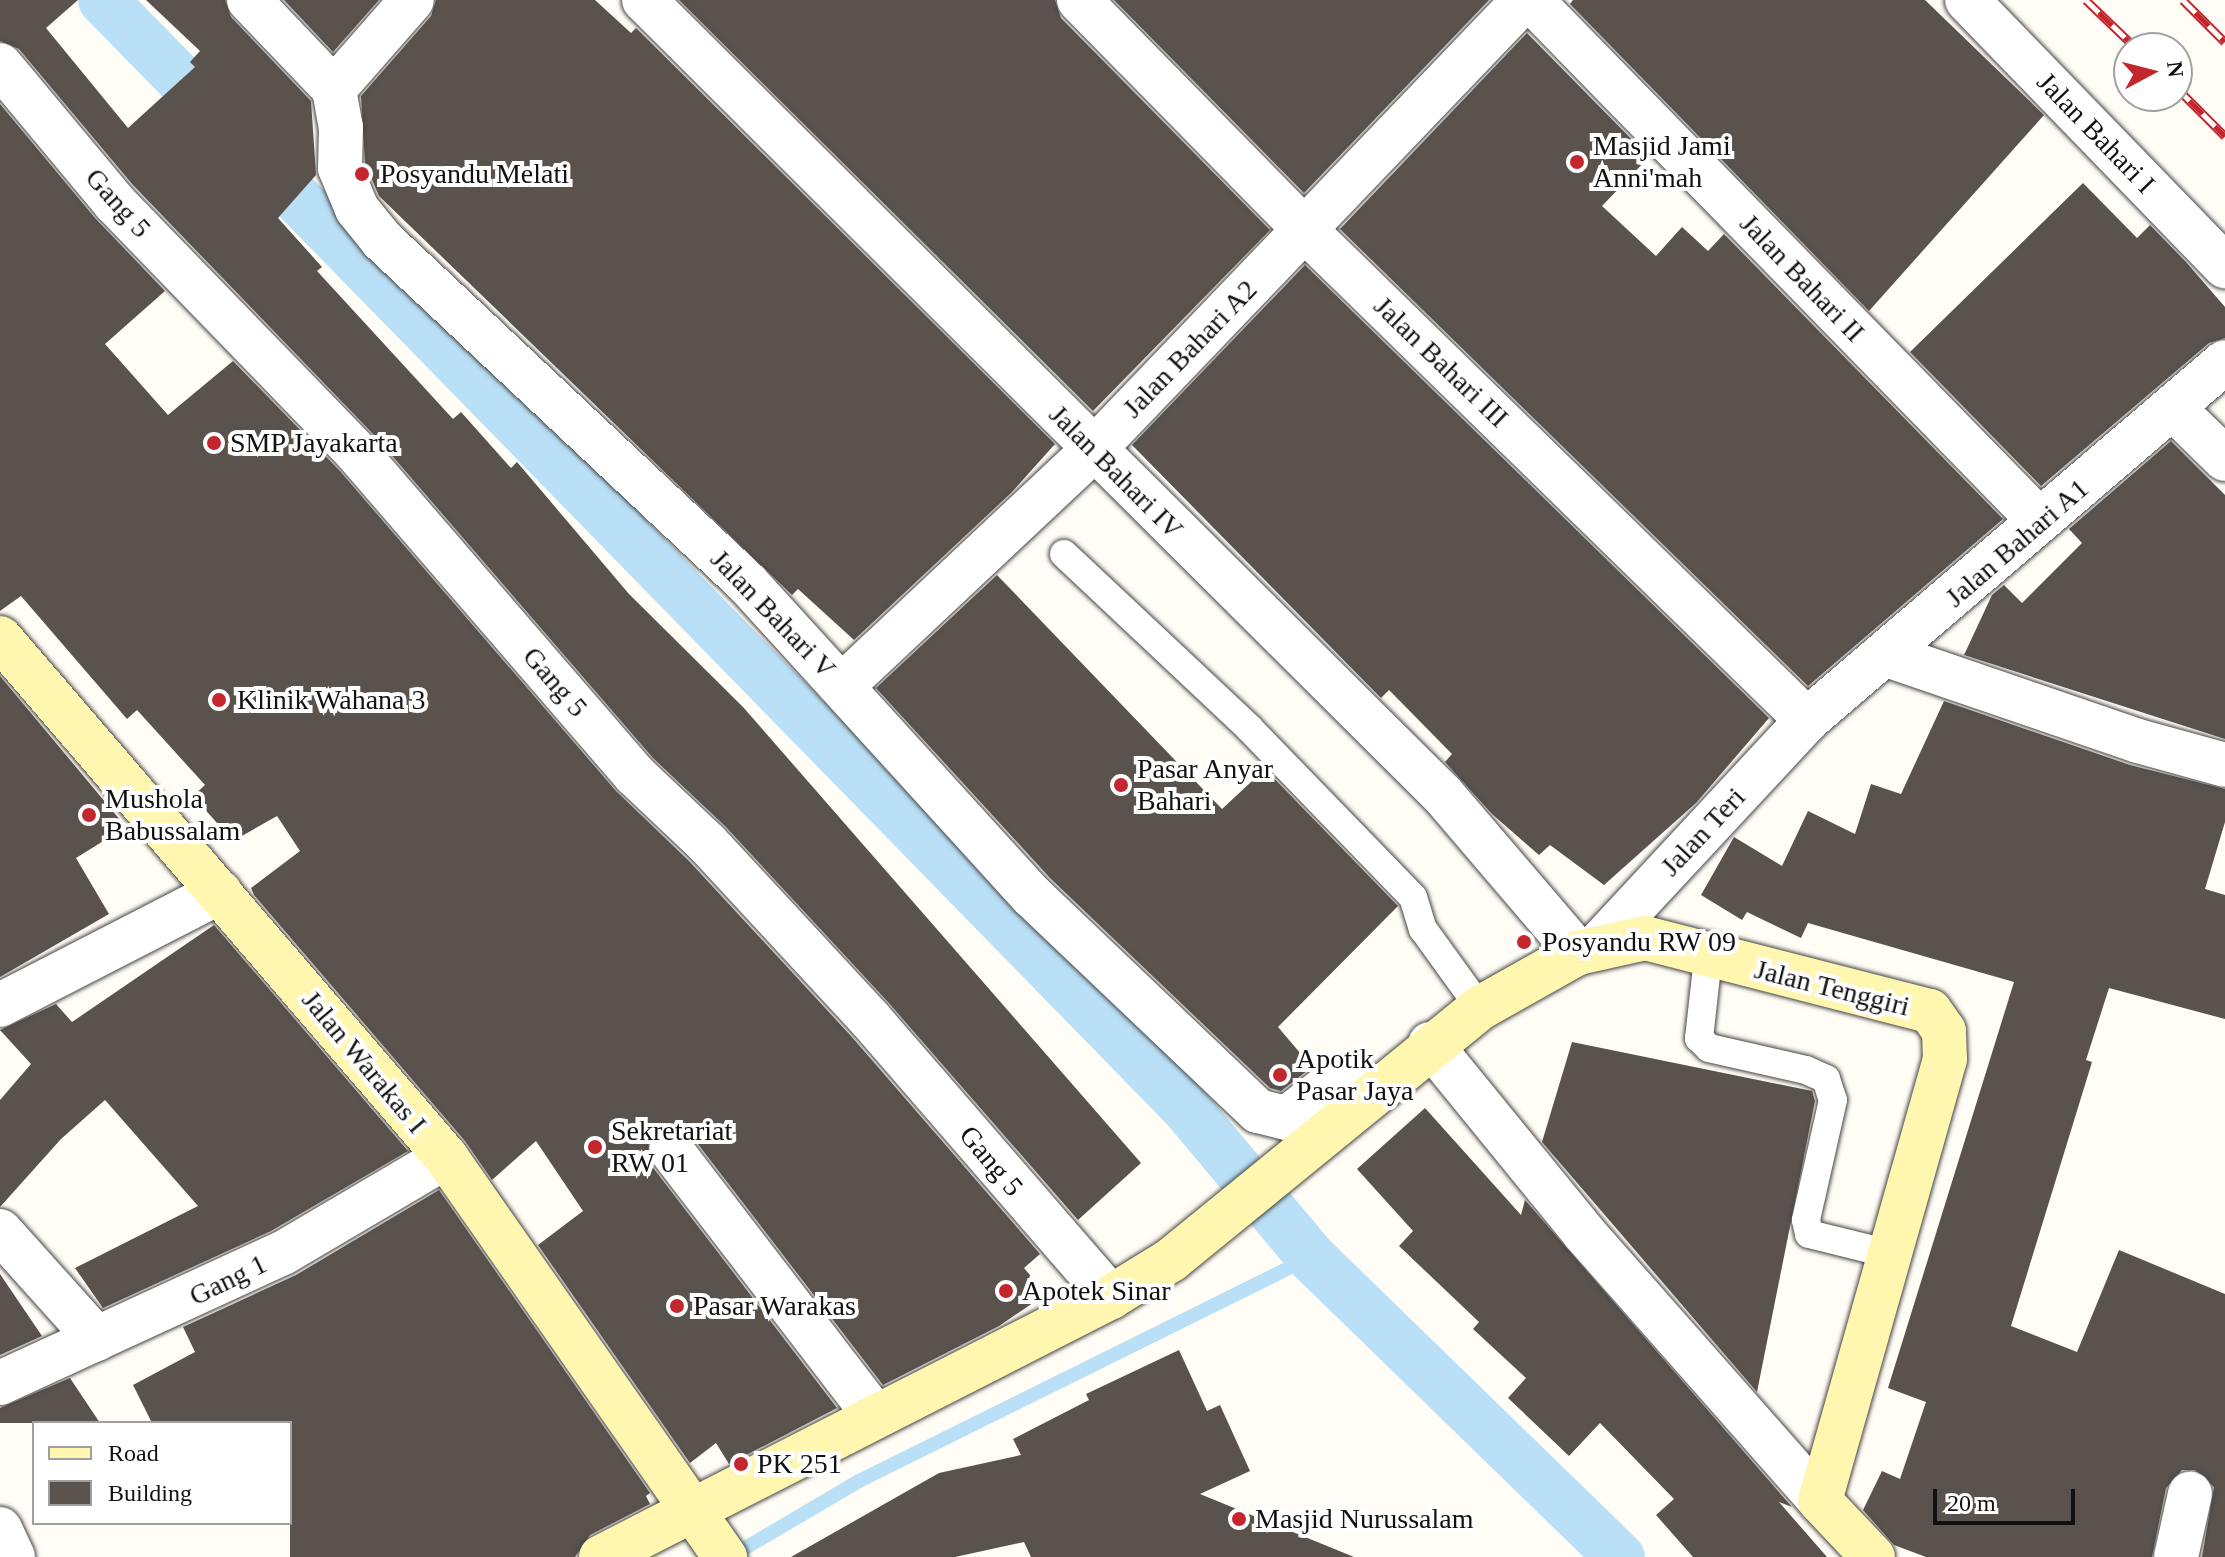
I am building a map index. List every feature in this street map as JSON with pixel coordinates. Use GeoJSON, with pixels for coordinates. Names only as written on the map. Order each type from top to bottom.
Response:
{"type":"FeatureCollection","features":[{"type":"Feature","properties":{"kind":"street"},"geometry":{"type":"LineString","coordinates":[[249,0],[334,89],[412,0]]}},
{"type":"Feature","properties":{"kind":"street","name":"Jalan Bahari IV"},"geometry":{"type":"LineString","coordinates":[[644,0],[1443,795],[1588,949]]}},
{"type":"Feature","properties":{"kind":"street","name":"Jalan Bahari III"},"geometry":{"type":"LineString","coordinates":[[1079,0],[1305,230],[1807,720]]}},
{"type":"Feature","properties":{"kind":"street","name":"Jalan Bahari A2"},"geometry":{"type":"LineString","coordinates":[[843,685],[1094,449],[1524,0]]}},
{"type":"Feature","properties":{"kind":"street","name":"Jalan Bahari II"},"geometry":{"type":"LineString","coordinates":[[1531,0],[2040,521]]}},
{"type":"Feature","properties":{"kind":"street","name":"Jalan Bahari I"},"geometry":{"type":"LineString","coordinates":[[1967,0],[2225,266]]}},
{"type":"Feature","properties":{"kind":"street","name":"Gang 5"},"geometry":{"type":"LineString","coordinates":[[0,65],[114,202],[357,453],[635,775],[707,843],[870,1019],[1111,1297]]}},
{"type":"Feature","properties":{"kind":"street","name":"Jalan Bahari V"},"geometry":{"type":"LineString","coordinates":[[334,89],[341,127],[340,168],[357,209],[382,240],[747,583],[1032,896],[1258,1111],[1287,1118],[1332,1083],[1361,1101]]}},
{"type":"Feature","properties":{"kind":"street","name":"Jalan Bahari A1"},"geometry":{"type":"LineString","coordinates":[[1807,720],[1887,655],[2225,362]]}},
{"type":"Feature","properties":{"kind":"street"},"geometry":{"type":"LineString","coordinates":[[2173,408],[2225,459]]}},
{"type":"Feature","properties":{"kind":"street","name":"Jalan Warakas I"},"geometry":{"type":"LineString","coordinates":[[0,638],[446,1157],[710,1532]]}},
{"type":"Feature","properties":{"kind":"street"},"geometry":{"type":"LineString","coordinates":[[1887,655],[2124,736],[2225,765]]}},
{"type":"Feature","properties":{"kind":"street","name":"Jalan Teri"},"geometry":{"type":"LineString","coordinates":[[1588,949],[1807,720]]}},
{"type":"Feature","properties":{"kind":"street"},"geometry":{"type":"LineString","coordinates":[[0,1005],[220,892]]}},
{"type":"Feature","properties":{"kind":"street","name":"Jalan Tenggiri"},"geometry":{"type":"LineString","coordinates":[[601,1557],[710,1532],[874,1415],[1111,1297],[1171,1260],[1430,1044],[1480,1008],[1588,949],[1645,938],[1708,958],[1930,1011],[1944,1031],[1945,1059],[1820,1501]]}},
{"type":"Feature","properties":{"kind":"street"},"geometry":{"type":"LineString","coordinates":[[1430,1044],[1584,1233],[1873,1557]]}},
{"type":"Feature","properties":{"kind":"street"},"geometry":{"type":"LineString","coordinates":[[671,1150],[874,1415]]}},
{"type":"Feature","properties":{"kind":"street","name":"Gang 1"},"geometry":{"type":"LineString","coordinates":[[0,1383],[283,1253],[446,1157]]}},
{"type":"Feature","properties":{"kind":"street"},"geometry":{"type":"LineString","coordinates":[[0,1231],[97,1339]]}},
{"type":"Feature","properties":{"kind":"street"},"geometry":{"type":"LineString","coordinates":[[2176,1557],[2190,1494]]}},
{"type":"Feature","properties":{"kind":"street"},"geometry":{"type":"LineString","coordinates":[[0,1529],[13,1557]]}},
{"type":"Feature","properties":{"kind":"lane"},"geometry":{"type":"LineString","coordinates":[[1064,554],[1249,728],[1413,897],[1423,929],[1480,1008]]}},
{"type":"Feature","properties":{"kind":"lane"},"geometry":{"type":"LineString","coordinates":[[1708,958],[1699,1038],[1709,1048],[1806,1070],[1826,1079],[1833,1100],[1806,1220],[1809,1234],[1890,1254]]}},
{"type":"Feature","properties":{"kind":"building"},"geometry":{"type":"Polygon","coordinates":[[[0,0],[78,0],[46,28],[128,128],[195,67],[190,62],[200,51],[146,0],[225,0],[231,17],[311,101],[316,175],[278,218],[322,267],[317,271],[453,419],[461,412],[511,468],[517,462],[629,594],[743,707],[1141,1163],[1078,1220],[888,1002],[725,826],[653,758],[376,437],[133,185],[19,49],[0,41],[0,0]]]}},
{"type":"Feature","properties":{"kind":"building"},"geometry":{"type":"Polygon","coordinates":[[[284,0],[379,0],[333,52],[284,0]]]}},
{"type":"Feature","properties":{"kind":"building"},"geometry":{"type":"Polygon","coordinates":[[[436,0],[595,0],[631,33],[636,28],[1055,444],[1012,492],[854,640],[798,589],[792,595],[379,196],[365,163],[361,96],[431,16],[436,0]]]}},
{"type":"Feature","properties":{"kind":"building"},"geometry":{"type":"Polygon","coordinates":[[[679,0],[1055,0],[1061,18],[1270,230],[1093,411],[679,0]]]}},
{"type":"Feature","properties":{"kind":"building"},"geometry":{"type":"Polygon","coordinates":[[[1114,0],[1489,0],[1304,193],[1114,0]]]}},
{"type":"Feature","properties":{"kind":"building"},"geometry":{"type":"Polygon","coordinates":[[[1573,0],[1925,0],[2044,115],[1869,311],[1570,4],[1573,0]]]}},
{"type":"Feature","properties":{"kind":"building"},"geometry":{"type":"Polygon","coordinates":[[[1527,33],[1649,157],[1602,206],[1656,256],[1682,227],[1708,251],[1724,234],[2003,519],[1808,686],[1340,229],[1527,33]]]}},
{"type":"Feature","properties":{"kind":"building"},"geometry":{"type":"Polygon","coordinates":[[[0,104],[95,218],[165,291],[105,344],[168,415],[233,361],[339,470],[616,791],[689,861],[851,1036],[1040,1254],[1024,1268],[1046,1294],[999,1326],[883,1385],[691,1135],[680,1127],[656,1130],[648,1141],[651,1165],[837,1408],[729,1464],[716,1443],[690,1463],[538,1245],[583,1211],[536,1141],[492,1180],[465,1141],[254,895],[251,888],[300,851],[277,816],[233,841],[193,796],[205,785],[137,710],[127,719],[21,596],[0,611],[0,104]]]}},
{"type":"Feature","properties":{"kind":"building"},"geometry":{"type":"Polygon","coordinates":[[[2083,183],[2137,238],[2150,225],[2186,262],[2225,307],[2225,338],[2209,343],[2041,486],[1910,352],[2083,183]]]}},
{"type":"Feature","properties":{"kind":"building"},"geometry":{"type":"Polygon","coordinates":[[[1305,265],[1769,718],[1696,803],[1604,885],[1550,845],[1539,855],[1492,814],[1445,762],[1452,754],[1389,690],[1381,698],[1132,445],[1305,265]]]}},
{"type":"Feature","properties":{"kind":"building"},"geometry":{"type":"Polygon","coordinates":[[[2171,441],[2225,495],[2225,739],[1964,655],[1992,595],[2004,585],[2022,603],[2082,543],[2069,529],[2171,441]]]}},
{"type":"Feature","properties":{"kind":"building","name":"Pasar Anyar Bahari"},"geometry":{"type":"Polygon","coordinates":[[[997,575],[1222,809],[1265,769],[1398,906],[1278,1027],[1312,1067],[1281,1091],[1270,1088],[1050,878],[876,688],[997,575]]]}},
{"type":"Feature","properties":{"kind":"building"},"geometry":{"type":"Polygon","coordinates":[[[0,676],[126,827],[76,858],[109,914],[0,977],[0,676]]]}},
{"type":"Feature","properties":{"kind":"building"},"geometry":{"type":"Polygon","coordinates":[[[1944,701],[2130,765],[2225,789],[2225,822],[2205,889],[2225,895],[2225,1019],[2109,988],[2086,1060],[2092,1062],[2011,1326],[2077,1352],[2119,1250],[2225,1294],[2225,1557],[2202,1557],[2214,1487],[2195,1470],[2182,1470],[2166,1488],[2152,1557],[1926,1557],[1894,1545],[1863,1510],[1882,1471],[1900,1479],[1926,1402],[1888,1388],[2014,982],[1808,923],[1801,938],[1747,912],[1742,920],[1701,895],[1734,837],[1782,866],[1808,811],[1855,834],[1871,784],[1901,794],[1944,701]]]}},
{"type":"Feature","properties":{"kind":"building"},"geometry":{"type":"Polygon","coordinates":[[[214,925],[408,1151],[271,1231],[103,1308],[75,1268],[198,1206],[105,1100],[61,1139],[0,1207],[0,1100],[31,1064],[0,1030],[56,1004],[72,1022],[214,925]]]}},
{"type":"Feature","properties":{"kind":"building"},"geometry":{"type":"Polygon","coordinates":[[[1572,1042],[1812,1091],[1815,1101],[1757,1392],[1542,1142],[1572,1042]]]}},
{"type":"Feature","properties":{"kind":"building"},"geometry":{"type":"Polygon","coordinates":[[[1425,1108],[1521,1215],[1525,1200],[1792,1507],[1779,1502],[1827,1557],[1693,1557],[1656,1515],[1674,1499],[1600,1423],[1569,1456],[1508,1398],[1526,1378],[1473,1329],[1479,1322],[1399,1246],[1413,1231],[1357,1169],[1425,1108]]]}},
{"type":"Feature","properties":{"kind":"building"},"geometry":{"type":"Polygon","coordinates":[[[439,1190],[650,1493],[646,1496],[650,1504],[590,1535],[575,1557],[290,1557],[292,1421],[151,1421],[133,1385],[195,1352],[183,1327],[296,1275],[439,1190]]]}},
{"type":"Feature","properties":{"kind":"building"},"geometry":{"type":"Polygon","coordinates":[[[0,1274],[42,1336],[0,1355],[0,1274]]]}},
{"type":"Feature","properties":{"kind":"building"},"geometry":{"type":"Polygon","coordinates":[[[1179,1350],[1207,1411],[1220,1405],[1250,1471],[1200,1494],[1354,1557],[1031,1557],[1024,1542],[955,1557],[791,1557],[939,1473],[1021,1455],[1013,1439],[1089,1400],[1086,1394],[1179,1350]]]}},
{"type":"Feature","properties":{"kind":"building"},"geometry":{"type":"Polygon","coordinates":[[[70,1378],[99,1421],[0,1423],[0,1408],[70,1378]]]}},
{"type":"Feature","properties":{"kind":"waterway"},"geometry":{"type":"LineString","coordinates":[[103,0],[1186,1108],[1311,1257],[1620,1557]]}},
{"type":"Feature","properties":{"kind":"waterway"},"geometry":{"type":"LineString","coordinates":[[730,1557],[859,1481],[1311,1257]]}},
{"type":"Feature","properties":{"kind":"railway"},"geometry":{"type":"LineString","coordinates":[[2086,0],[2119,32]]}},
{"type":"Feature","properties":{"kind":"railway"},"geometry":{"type":"LineString","coordinates":[[2183,0],[2225,42]]}},
{"type":"Feature","properties":{"kind":"railway"},"geometry":{"type":"LineString","coordinates":[[2193,104],[2225,136]]}},
{"type":"Feature","properties":{"kind":"place","name":"Masjid Jami Anni'mah"},"geometry":{"type":"Point","coordinates":[1577,162]}},
{"type":"Feature","properties":{"kind":"place","name":"Posyandu Melati"},"geometry":{"type":"Point","coordinates":[362,174]}},
{"type":"Feature","properties":{"kind":"place","name":"SMP Jayakarta"},"geometry":{"type":"Point","coordinates":[214,443]}},
{"type":"Feature","properties":{"kind":"place","name":"Klinik Wahana 3"},"geometry":{"type":"Point","coordinates":[219,700]}},
{"type":"Feature","properties":{"kind":"place","name":"Pasar Anyar Bahari"},"geometry":{"type":"Point","coordinates":[1121,785]}},
{"type":"Feature","properties":{"kind":"place","name":"Mushola Babussalam"},"geometry":{"type":"Point","coordinates":[89,815]}},
{"type":"Feature","properties":{"kind":"place","name":"Posyandu RW 09"},"geometry":{"type":"Point","coordinates":[1524,942]}},
{"type":"Feature","properties":{"kind":"place","name":"Apotik Pasar Jaya"},"geometry":{"type":"Point","coordinates":[1280,1075]}},
{"type":"Feature","properties":{"kind":"place","name":"Sekretariat RW 01"},"geometry":{"type":"Point","coordinates":[595,1147]}},
{"type":"Feature","properties":{"kind":"place","name":"Apotek Sinar"},"geometry":{"type":"Point","coordinates":[1006,1291]}},
{"type":"Feature","properties":{"kind":"place","name":"Pasar Warakas"},"geometry":{"type":"Point","coordinates":[677,1306]}},
{"type":"Feature","properties":{"kind":"place","name":"PK 251"},"geometry":{"type":"Point","coordinates":[741,1464]}},
{"type":"Feature","properties":{"kind":"place","name":"Masjid Nurussalam"},"geometry":{"type":"Point","coordinates":[1239,1519]}}]}
